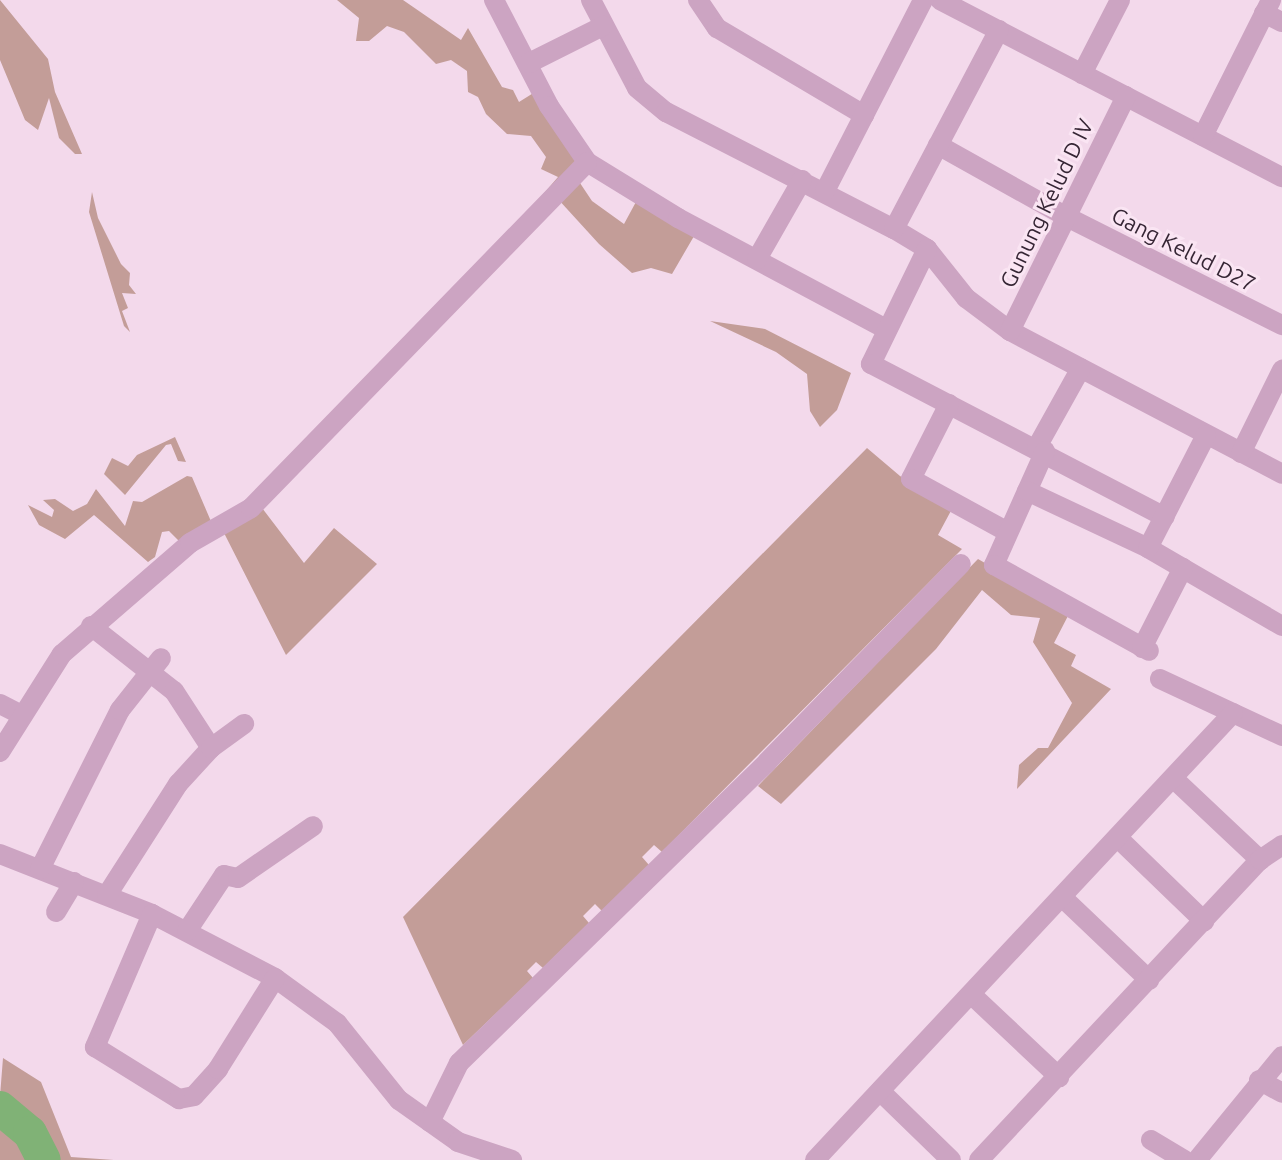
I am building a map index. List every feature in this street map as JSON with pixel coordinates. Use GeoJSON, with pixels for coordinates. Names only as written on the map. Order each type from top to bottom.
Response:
{"type":"FeatureCollection","features":[{"type":"Feature","properties":{"kind":"street"},"geometry":{"type":"LineString","coordinates":[[494,0],[549,106],[587,162],[886,329]]}},
{"type":"Feature","properties":{"kind":"street"},"geometry":{"type":"LineString","coordinates":[[591,0],[646,98],[825,191],[927,249],[966,298],[1010,331],[1282,474]]}},
{"type":"Feature","properties":{"kind":"street"},"geometry":{"type":"LineString","coordinates":[[698,0],[717,28],[864,115]]}},
{"type":"Feature","properties":{"kind":"street"},"geometry":{"type":"LineString","coordinates":[[825,191],[923,0]]}},
{"type":"Feature","properties":{"kind":"street"},"geometry":{"type":"LineString","coordinates":[[940,0],[1282,177]]}},
{"type":"Feature","properties":{"kind":"street"},"geometry":{"type":"LineString","coordinates":[[1082,74],[1120,0]]}},
{"type":"Feature","properties":{"kind":"street"},"geometry":{"type":"LineString","coordinates":[[1203,136],[1272,12]]}},
{"type":"Feature","properties":{"kind":"street"},"geometry":{"type":"LineString","coordinates":[[529,63],[603,26]]}},
{"type":"Feature","properties":{"kind":"street"},"geometry":{"type":"LineString","coordinates":[[894,229],[999,30]]}},
{"type":"Feature","properties":{"kind":"street","name":"Gunung Kelud D IV"},"geometry":{"type":"LineString","coordinates":[[1010,331],[1126,96]]}},
{"type":"Feature","properties":{"kind":"street","name":"Gang Kelud D27"},"geometry":{"type":"LineString","coordinates":[[938,145],[1065,216],[1282,325]]}},
{"type":"Feature","properties":{"kind":"street"},"geometry":{"type":"LineString","coordinates":[[0,752],[62,654],[167,561],[251,508],[587,162]]}},
{"type":"Feature","properties":{"kind":"street"},"geometry":{"type":"LineString","coordinates":[[757,259],[802,180]]}},
{"type":"Feature","properties":{"kind":"street"},"geometry":{"type":"LineString","coordinates":[[927,249],[871,364],[1041,449],[1165,517]]}},
{"type":"Feature","properties":{"kind":"street"},"geometry":{"type":"LineString","coordinates":[[1081,368],[1041,449],[1027,491],[1006,531],[994,565],[1145,650],[1183,568]]}},
{"type":"Feature","properties":{"kind":"street"},"geometry":{"type":"LineString","coordinates":[[1241,453],[1282,370]]}},
{"type":"Feature","properties":{"kind":"street"},"geometry":{"type":"LineString","coordinates":[[949,404],[911,479],[1006,531]]}},
{"type":"Feature","properties":{"kind":"street"},"geometry":{"type":"LineString","coordinates":[[1148,548],[1206,435]]}},
{"type":"Feature","properties":{"kind":"street"},"geometry":{"type":"LineString","coordinates":[[1027,491],[1148,548],[1282,626]]}},
{"type":"Feature","properties":{"kind":"street"},"geometry":{"type":"LineString","coordinates":[[430,1122],[459,1063],[767,762],[961,564]]}},
{"type":"Feature","properties":{"kind":"street"},"geometry":{"type":"LineString","coordinates":[[91,626],[155,665],[211,748]]}},
{"type":"Feature","properties":{"kind":"street"},"geometry":{"type":"LineString","coordinates":[[40,869],[120,710],[155,665]]}},
{"type":"Feature","properties":{"kind":"street"},"geometry":{"type":"LineString","coordinates":[[1160,679],[1282,736]]}},
{"type":"Feature","properties":{"kind":"street"},"geometry":{"type":"LineString","coordinates":[[0,704],[22,715]]}},
{"type":"Feature","properties":{"kind":"street"},"geometry":{"type":"LineString","coordinates":[[823,1157],[880,1091],[1233,713]]}},
{"type":"Feature","properties":{"kind":"street"},"geometry":{"type":"LineString","coordinates":[[107,895],[178,784],[211,748],[244,724]]}},
{"type":"Feature","properties":{"kind":"street"},"geometry":{"type":"LineString","coordinates":[[1173,778],[1260,860]]}},
{"type":"Feature","properties":{"kind":"street"},"geometry":{"type":"LineString","coordinates":[[187,931],[224,875],[238,878],[313,826]]}},
{"type":"Feature","properties":{"kind":"street"},"geometry":{"type":"LineString","coordinates":[[1118,838],[1204,921]]}},
{"type":"Feature","properties":{"kind":"street"},"geometry":{"type":"LineString","coordinates":[[979,1160],[1260,860],[1282,845]]}},
{"type":"Feature","properties":{"kind":"street"},"geometry":{"type":"LineString","coordinates":[[0,854],[152,914],[275,978],[337,1023],[399,1100],[458,1142],[512,1160]]}},
{"type":"Feature","properties":{"kind":"street"},"geometry":{"type":"LineString","coordinates":[[56,912],[74,882]]}},
{"type":"Feature","properties":{"kind":"street"},"geometry":{"type":"LineString","coordinates":[[1063,898],[1149,980]]}},
{"type":"Feature","properties":{"kind":"street"},"geometry":{"type":"LineString","coordinates":[[152,914],[95,1047],[179,1099],[188,1101],[218,1069],[275,978]]}},
{"type":"Feature","properties":{"kind":"street"},"geometry":{"type":"LineString","coordinates":[[972,995],[1059,1077]]}},
{"type":"Feature","properties":{"kind":"street"},"geometry":{"type":"LineString","coordinates":[[1197,1160],[1259,1080],[1282,1056]]}},
{"type":"Feature","properties":{"kind":"street"},"geometry":{"type":"LineString","coordinates":[[1259,1080],[1282,1093]]}},
{"type":"Feature","properties":{"kind":"street"},"geometry":{"type":"LineString","coordinates":[[880,1091],[951,1160]]}},
{"type":"Feature","properties":{"kind":"street"},"geometry":{"type":"LineString","coordinates":[[1151,1140],[1184,1160]]}},
{"type":"Feature","properties":{"kind":"shaded area"},"geometry":{"type":"Polygon","coordinates":[[[0,0],[48,59],[55,92],[82,154],[75,154],[59,138],[49,98],[38,130],[25,120],[0,60],[0,0]]]}},
{"type":"Feature","properties":{"kind":"shaded area"},"geometry":{"type":"Polygon","coordinates":[[[337,0],[403,0],[461,40],[468,28],[502,87],[513,90],[519,102],[535,92],[576,161],[509,234],[558,177],[541,169],[546,157],[531,136],[507,134],[486,114],[478,97],[468,92],[467,71],[451,60],[436,64],[404,32],[387,26],[369,41],[356,41],[359,18],[337,0]]]}},
{"type":"Feature","properties":{"kind":"shaded area"},"geometry":{"type":"Polygon","coordinates":[[[580,183],[592,201],[624,224],[637,200],[697,231],[672,274],[651,268],[632,273],[599,244],[557,198],[580,183]]]}},
{"type":"Feature","properties":{"kind":"shaded area"},"geometry":{"type":"Polygon","coordinates":[[[92,192],[98,218],[121,264],[130,273],[129,285],[136,294],[122,293],[128,308],[122,311],[130,332],[124,326],[89,212],[92,192]]]}},
{"type":"Feature","properties":{"kind":"shaded area"},"geometry":{"type":"Polygon","coordinates":[[[710,321],[765,329],[851,373],[837,410],[820,427],[810,411],[807,374],[776,352],[710,321]]]}},
{"type":"Feature","properties":{"kind":"shaded area"},"geometry":{"type":"Polygon","coordinates":[[[175,437],[186,462],[178,461],[171,444],[166,445],[125,495],[104,474],[112,458],[128,466],[137,455],[175,437]]]}},
{"type":"Feature","properties":{"kind":"shaded area"},"geometry":{"type":"Polygon","coordinates":[[[867,448],[900,476],[953,507],[938,535],[962,549],[662,852],[654,845],[642,857],[649,865],[602,911],[595,904],[583,916],[589,923],[543,968],[536,962],[527,971],[533,978],[463,1045],[403,917],[867,448]]]}},
{"type":"Feature","properties":{"kind":"shaded area"},"geometry":{"type":"Polygon","coordinates":[[[187,476],[192,477],[213,526],[179,541],[169,531],[162,532],[155,557],[148,562],[94,515],[65,539],[39,525],[28,505],[52,517],[54,510],[43,500],[55,499],[73,511],[87,504],[96,489],[125,526],[133,501],[142,502],[187,476]]]}},
{"type":"Feature","properties":{"kind":"shaded area"},"geometry":{"type":"Polygon","coordinates":[[[259,504],[304,563],[334,528],[377,564],[286,655],[223,531],[259,504]]]}},
{"type":"Feature","properties":{"kind":"shaded area"},"geometry":{"type":"Polygon","coordinates":[[[978,559],[1070,612],[1054,643],[1076,655],[1071,666],[1111,689],[1017,789],[1019,765],[1038,748],[1048,748],[1072,703],[1033,642],[1040,618],[1011,615],[982,590],[936,649],[781,804],[758,786],[978,559]]]}},
{"type":"Feature","properties":{"kind":"shaded area"},"geometry":{"type":"Polygon","coordinates":[[[3,1058],[41,1082],[71,1157],[114,1160],[57,1160],[39,1126],[0,1096],[3,1058]]]}},
{"type":"Feature","properties":{"kind":"shaded area"},"geometry":{"type":"Polygon","coordinates":[[[0,1119],[15,1135],[33,1160],[0,1160],[0,1119]]]}},
{"type":"Feature","properties":{"kind":"waterway"},"geometry":{"type":"LineString","coordinates":[[0,1108],[30,1133],[44,1160]]}}]}
